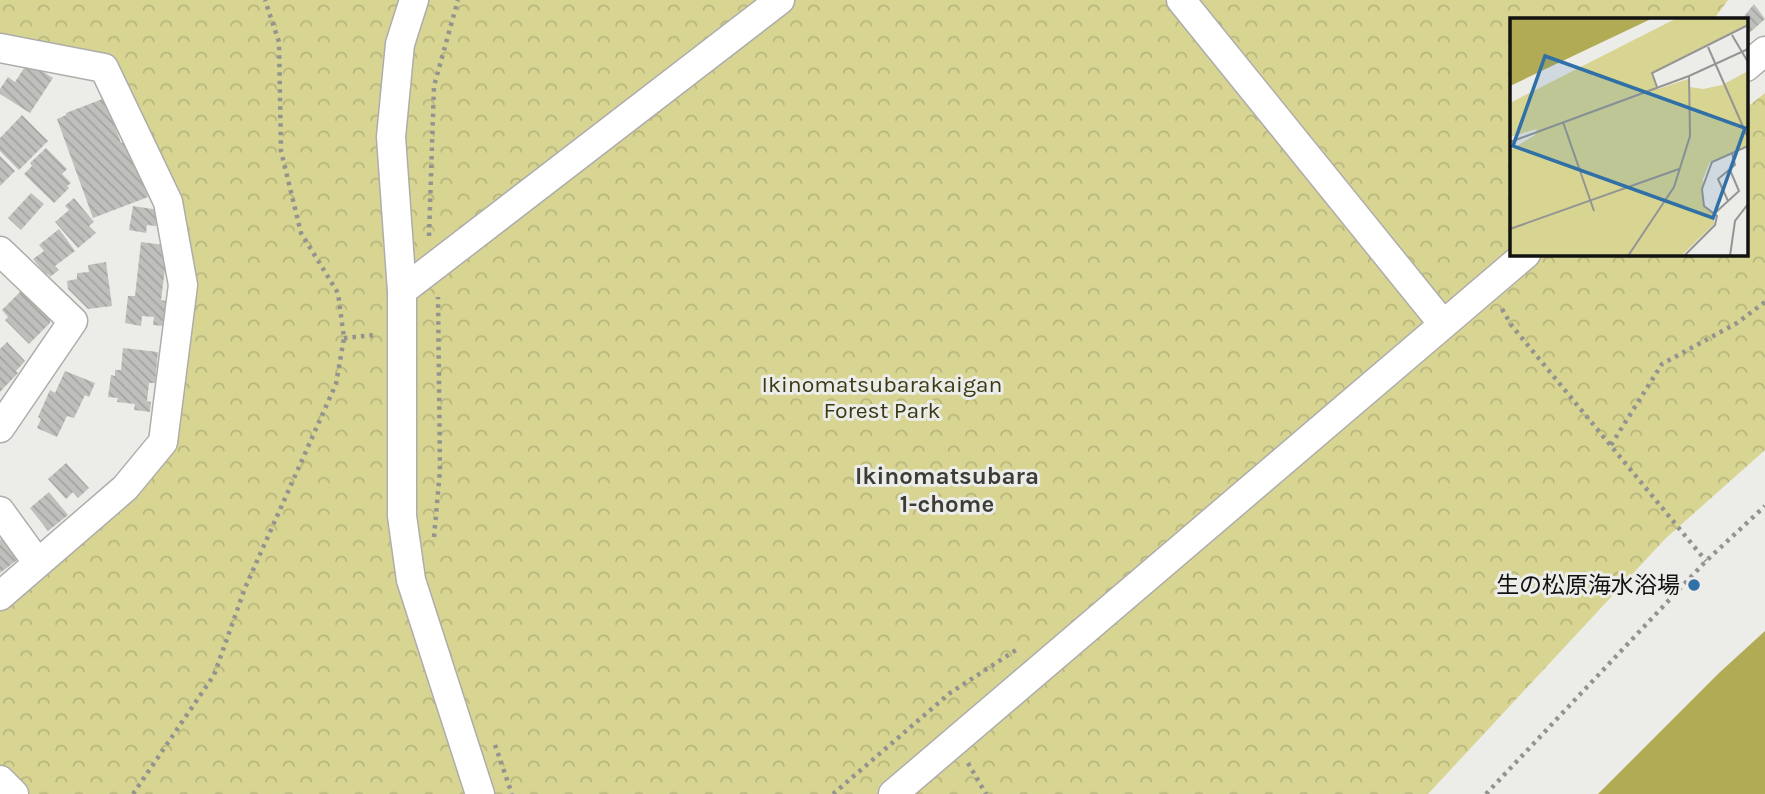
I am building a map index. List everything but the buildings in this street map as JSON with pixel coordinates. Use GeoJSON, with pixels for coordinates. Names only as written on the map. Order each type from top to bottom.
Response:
{"type":"FeatureCollection","features":[{"type":"Feature","properties":{"kind":"street"},"geometry":{"type":"LineString","coordinates":[[414,0],[400,44],[391,137],[421,277],[402,516],[411,580],[480,794]]}},
{"type":"Feature","properties":{"kind":"street"},"geometry":{"type":"LineString","coordinates":[[421,277],[780,0]]}},
{"type":"Feature","properties":{"kind":"street"},"geometry":{"type":"LineString","coordinates":[[1181,0],[1443,324]]}},
{"type":"Feature","properties":{"kind":"street"},"geometry":{"type":"LineString","coordinates":[[0,48],[104,68],[168,202],[183,285],[163,442],[125,488],[0,596]]}},
{"type":"Feature","properties":{"kind":"street"},"geometry":{"type":"LineString","coordinates":[[1748,65],[1765,51]]}},
{"type":"Feature","properties":{"kind":"street"},"geometry":{"type":"LineString","coordinates":[[0,251],[73,321],[1,425]]}},
{"type":"Feature","properties":{"kind":"street"},"geometry":{"type":"LineString","coordinates":[[893,794],[1524,256]]}},
{"type":"Feature","properties":{"kind":"street"},"geometry":{"type":"LineString","coordinates":[[0,511],[37,562]]}},
{"type":"Feature","properties":{"kind":"street"},"geometry":{"type":"LineString","coordinates":[[0,780],[14,794]]}},
{"type":"Feature","properties":{"kind":"path"},"geometry":{"type":"LineString","coordinates":[[133,794],[214,676],[245,588],[336,384],[344,338],[338,293],[301,233],[281,150],[279,43],[265,0]]}},
{"type":"Feature","properties":{"kind":"path"},"geometry":{"type":"LineString","coordinates":[[433,547],[440,470],[440,328],[421,277],[429,257],[433,86],[458,0]]}},
{"type":"Feature","properties":{"kind":"path"},"geometry":{"type":"LineString","coordinates":[[1488,285],[1512,326],[1706,561]]}},
{"type":"Feature","properties":{"kind":"path"},"geometry":{"type":"LineString","coordinates":[[1611,445],[1662,364],[1737,323],[1765,302]]}},
{"type":"Feature","properties":{"kind":"path"},"geometry":{"type":"LineString","coordinates":[[344,338],[379,334]]}},
{"type":"Feature","properties":{"kind":"path"},"geometry":{"type":"LineString","coordinates":[[1486,794],[1706,561],[1765,506]]}},
{"type":"Feature","properties":{"kind":"path"},"geometry":{"type":"LineString","coordinates":[[833,794],[950,693],[1022,646]]}},
{"type":"Feature","properties":{"kind":"path"},"geometry":{"type":"LineString","coordinates":[[494,742],[512,794]]}},
{"type":"Feature","properties":{"kind":"path"},"geometry":{"type":"LineString","coordinates":[[953,743],[966,759],[986,794]]}},
{"type":"Feature","properties":{"kind":"green space","name":"Ikinomatsubarakaigan Forest Park"},"geometry":{"type":"Polygon","coordinates":[[[0,0],[1728,0],[1715,18],[1510,18],[1510,256],[1748,256],[1748,106],[1765,93],[1765,450],[1665,539],[1428,794],[0,794],[0,611],[112,515],[177,432],[191,282],[109,66],[0,33],[0,0]]]}},
{"type":"Feature","properties":{"kind":"shaded area"},"geometry":{"type":"Polygon","coordinates":[[[1765,631],[1765,794],[1598,794],[1719,673],[1765,631]]]}},
{"type":"Feature","properties":{"kind":"place","name":"生の松原海水浴場"},"geometry":{"type":"Point","coordinates":[1694,585]}},
{"type":"Feature","properties":{"kind":"district","name":"Ikinomatsubara 1-chome"},"geometry":{"type":"Point","coordinates":[947,490]}}]}
